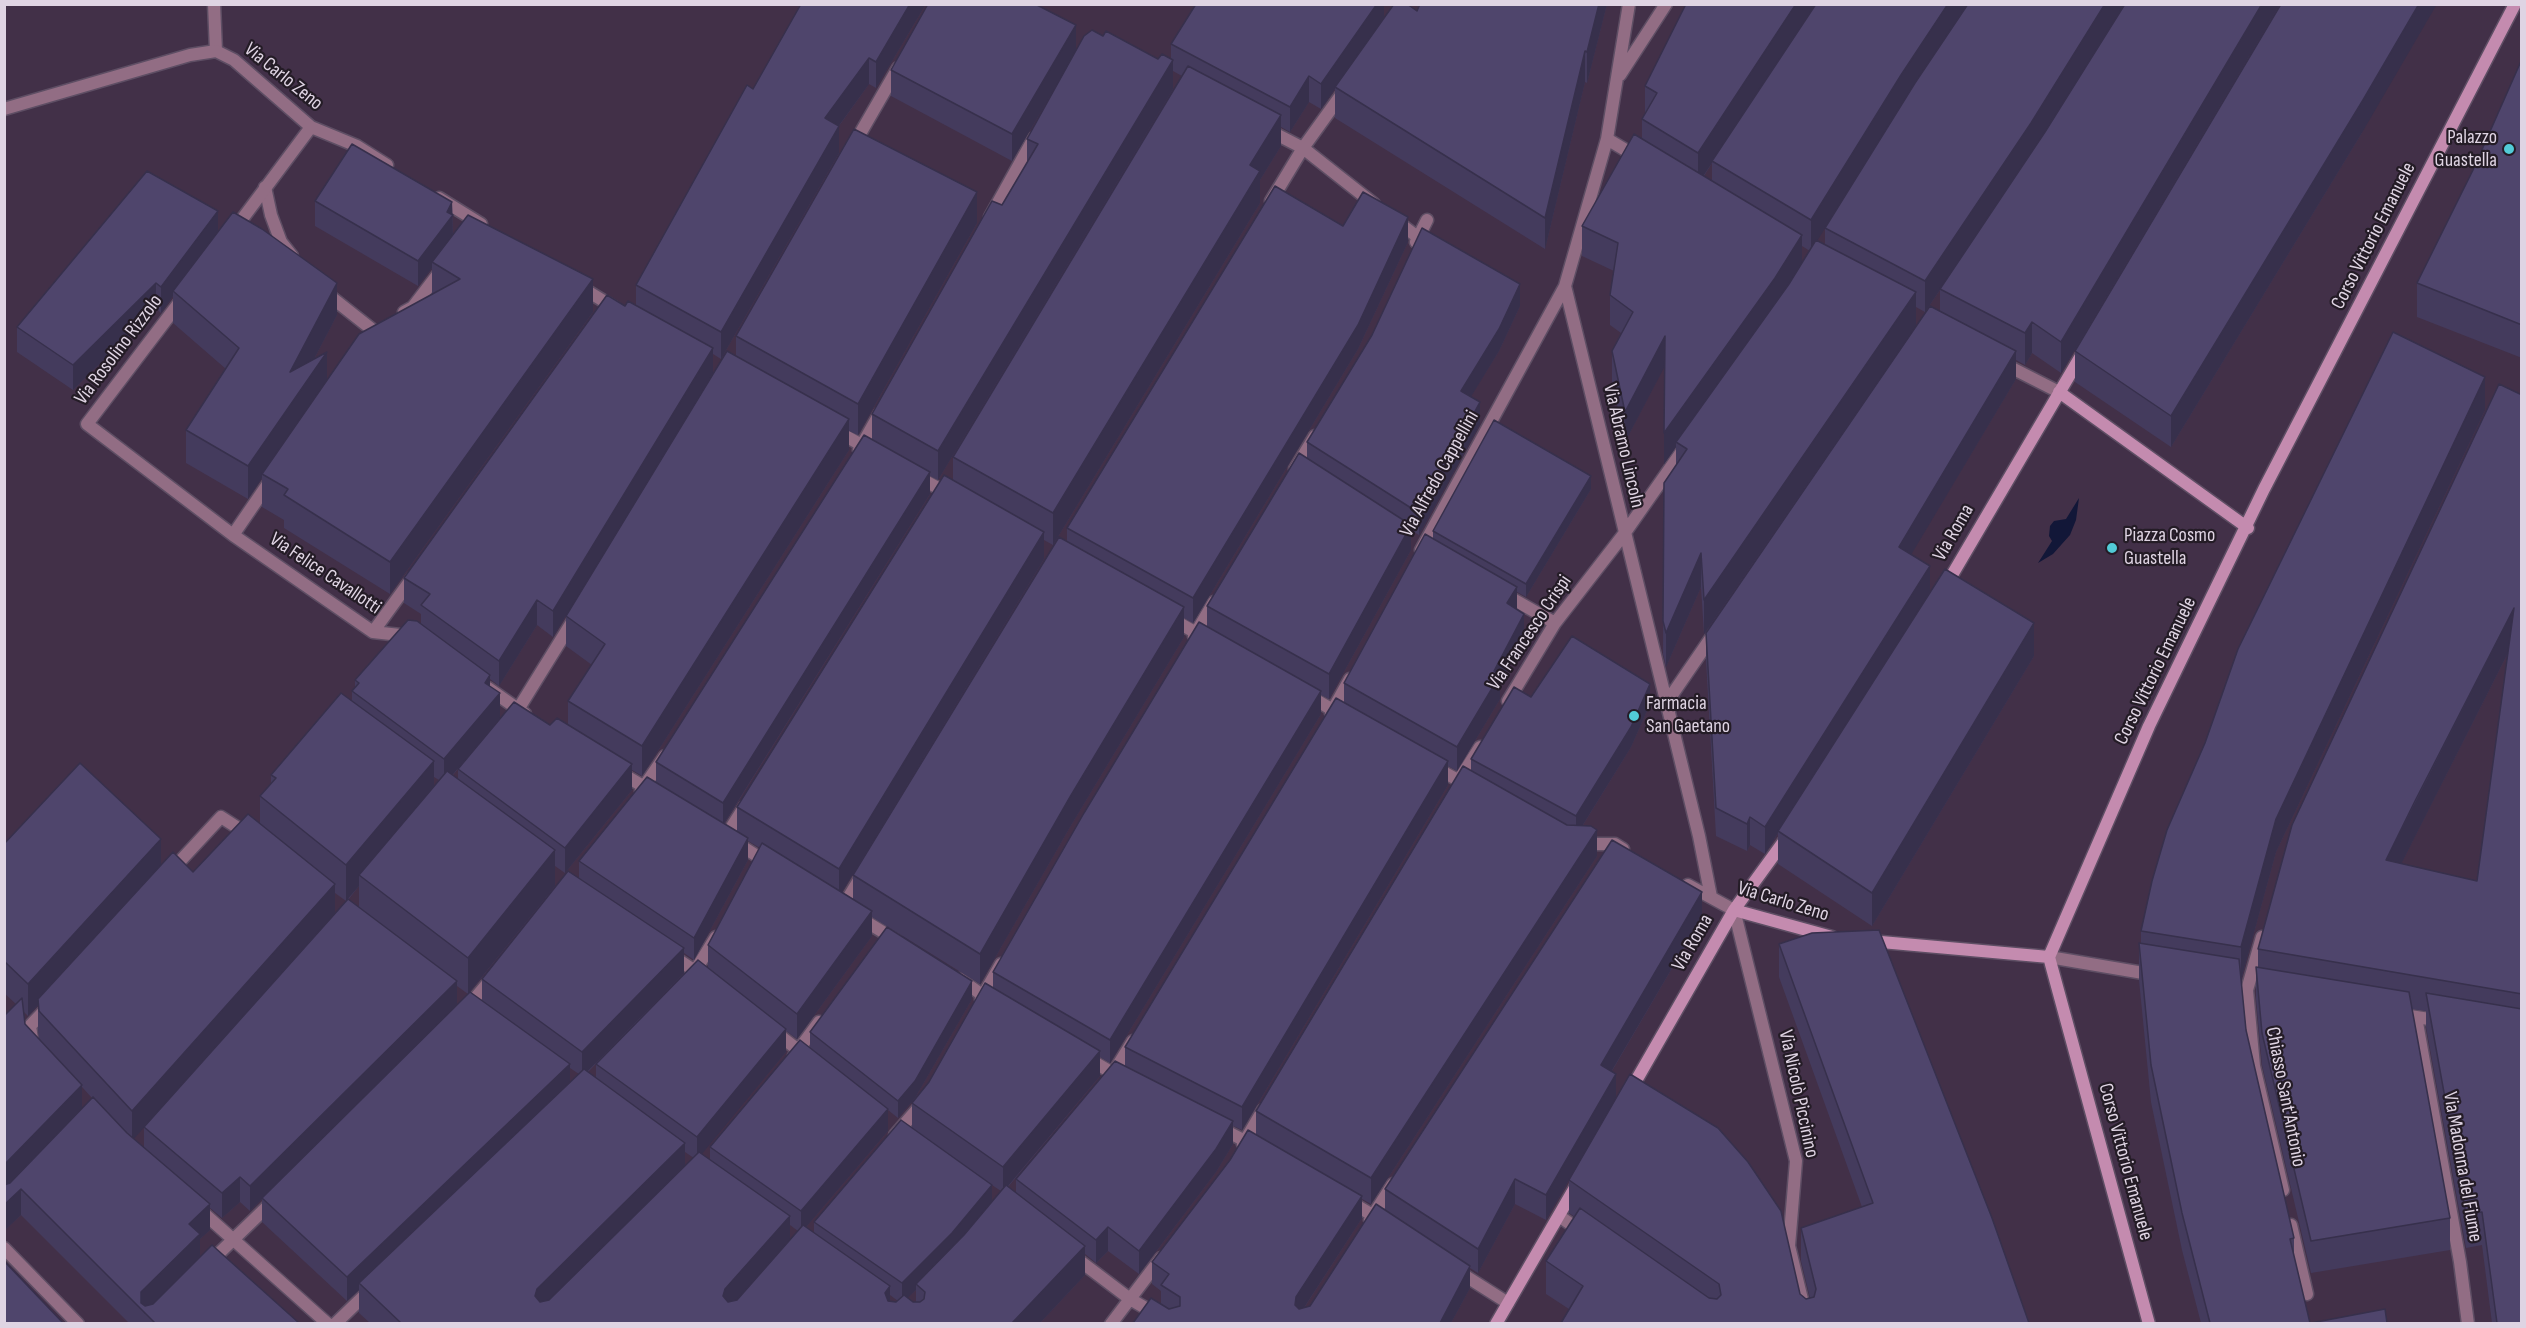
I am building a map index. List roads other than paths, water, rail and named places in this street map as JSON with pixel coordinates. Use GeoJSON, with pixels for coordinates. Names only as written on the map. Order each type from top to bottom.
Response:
{"type":"FeatureCollection","features":[{"type":"Feature","properties":{"kind":"street"},"geometry":{"type":"LineString","coordinates":[[214,4],[216,51]]}},
{"type":"Feature","properties":{"kind":"street","name":"Via Abramo Lincoln"},"geometry":{"type":"LineString","coordinates":[[1629,4],[1607,139],[1565,286],[1711,897]]}},
{"type":"Feature","properties":{"kind":"street"},"geometry":{"type":"LineString","coordinates":[[1616,81],[1666,4]]}},
{"type":"Feature","properties":{"kind":"street","name":"Corso Vittorio Emanuele"},"geometry":{"type":"LineString","coordinates":[[2149,1323],[2049,957],[2149,726],[2248,528],[2264,489],[2515,4]]}},
{"type":"Feature","properties":{"kind":"street","name":"Via Carlo Zeno"},"geometry":{"type":"LineString","coordinates":[[4,109],[190,55],[216,51],[234,60],[311,127],[357,146],[397,171]]}},
{"type":"Feature","properties":{"kind":"street"},"geometry":{"type":"LineString","coordinates":[[844,161],[904,57]]}},
{"type":"Feature","properties":{"kind":"street"},"geometry":{"type":"LineString","coordinates":[[1266,209],[1303,148],[1351,81]]}},
{"type":"Feature","properties":{"kind":"street"},"geometry":{"type":"LineString","coordinates":[[984,226],[1043,122]]}},
{"type":"Feature","properties":{"kind":"street"},"geometry":{"type":"LineString","coordinates":[[1253,122],[1303,148],[1419,238]]}},
{"type":"Feature","properties":{"kind":"street"},"geometry":{"type":"LineString","coordinates":[[223,244],[311,127]]}},
{"type":"Feature","properties":{"kind":"street"},"geometry":{"type":"LineString","coordinates":[[1607,139],[1654,167]]}},
{"type":"Feature","properties":{"kind":"street"},"geometry":{"type":"LineString","coordinates":[[266,187],[281,242],[303,270]]}},
{"type":"Feature","properties":{"kind":"street"},"geometry":{"type":"LineString","coordinates":[[427,190],[478,227]]}},
{"type":"Feature","properties":{"kind":"street"},"geometry":{"type":"LineString","coordinates":[[1409,259],[1427,220]]}},
{"type":"Feature","properties":{"kind":"street"},"geometry":{"type":"LineString","coordinates":[[319,287],[380,329],[413,307],[449,260]]}},
{"type":"Feature","properties":{"kind":"street"},"geometry":{"type":"LineString","coordinates":[[568,279],[605,309],[628,315]]}},
{"type":"Feature","properties":{"kind":"street","name":"Via Alfredo Cappellini"},"geometry":{"type":"LineString","coordinates":[[1421,550],[1565,286]]}},
{"type":"Feature","properties":{"kind":"street","name":"Via Rosolino Rizzolo"},"geometry":{"type":"LineString","coordinates":[[87,424],[187,291]]}},
{"type":"Feature","properties":{"kind":"street","name":"Via Roma"},"geometry":{"type":"LineString","coordinates":[[1937,599],[2089,342]]}},
{"type":"Feature","properties":{"kind":"street"},"geometry":{"type":"LineString","coordinates":[[1988,356],[2059,393],[2248,528]]}},
{"type":"Feature","properties":{"kind":"street"},"geometry":{"type":"LineString","coordinates":[[849,465],[885,404]]}},
{"type":"Feature","properties":{"kind":"street"},"geometry":{"type":"LineString","coordinates":[[823,423],[882,456]]}},
{"type":"Feature","properties":{"kind":"street","name":"Via Felice Cavallotti"},"geometry":{"type":"LineString","coordinates":[[87,424],[233,535],[373,632],[420,638]]}},
{"type":"Feature","properties":{"kind":"street"},"geometry":{"type":"LineString","coordinates":[[1297,473],[1319,429]]}},
{"type":"Feature","properties":{"kind":"street","name":"Via Francesco Crispi"},"geometry":{"type":"LineString","coordinates":[[1501,712],[1555,623],[1624,534],[1692,438]]}},
{"type":"Feature","properties":{"kind":"street"},"geometry":{"type":"LineString","coordinates":[[233,535],[280,467]]}},
{"type":"Feature","properties":{"kind":"street"},"geometry":{"type":"LineString","coordinates":[[902,468],[963,502]]}},
{"type":"Feature","properties":{"kind":"street"},"geometry":{"type":"LineString","coordinates":[[373,632],[422,564]]}},
{"type":"Feature","properties":{"kind":"street"},"geometry":{"type":"LineString","coordinates":[[1494,588],[1555,623]]}},
{"type":"Feature","properties":{"kind":"street"},"geometry":{"type":"LineString","coordinates":[[1193,638],[1220,594]]}},
{"type":"Feature","properties":{"kind":"street"},"geometry":{"type":"LineString","coordinates":[[504,728],[518,710],[579,610]]}},
{"type":"Feature","properties":{"kind":"street"},"geometry":{"type":"LineString","coordinates":[[1156,611],[1193,638],[1216,644]]}},
{"type":"Feature","properties":{"kind":"street"},"geometry":{"type":"LineString","coordinates":[[1665,705],[1725,617]]}},
{"type":"Feature","properties":{"kind":"street"},"geometry":{"type":"LineString","coordinates":[[1330,715],[1355,670]]}},
{"type":"Feature","properties":{"kind":"street"},"geometry":{"type":"LineString","coordinates":[[474,677],[538,722]]}},
{"type":"Feature","properties":{"kind":"street"},"geometry":{"type":"LineString","coordinates":[[1294,688],[1330,715],[1353,721]]}},
{"type":"Feature","properties":{"kind":"street"},"geometry":{"type":"LineString","coordinates":[[1456,785],[1489,732]]}},
{"type":"Feature","properties":{"kind":"street"},"geometry":{"type":"LineString","coordinates":[[631,805],[670,747]]}},
{"type":"Feature","properties":{"kind":"street"},"geometry":{"type":"LineString","coordinates":[[1420,759],[1456,785],[1479,792]]}},
{"type":"Feature","properties":{"kind":"street"},"geometry":{"type":"LineString","coordinates":[[609,765],[665,799]]}},
{"type":"Feature","properties":{"kind":"street"},"geometry":{"type":"LineString","coordinates":[[751,796],[721,833],[757,862],[778,868]]}},
{"type":"Feature","properties":{"kind":"street"},"geometry":{"type":"LineString","coordinates":[[165,878],[221,817],[259,841]]}},
{"type":"Feature","properties":{"kind":"street","name":"Via Roma"},"geometry":{"type":"LineString","coordinates":[[1621,1108],[1734,910],[1795,824]]}},
{"type":"Feature","properties":{"kind":"street"},"geometry":{"type":"LineString","coordinates":[[1571,844],[1612,849],[1634,855]]}},
{"type":"Feature","properties":{"kind":"street"},"geometry":{"type":"LineString","coordinates":[[867,867],[837,905],[881,938],[904,945]]}},
{"type":"Feature","properties":{"kind":"street","name":"Via Carlo Zeno"},"geometry":{"type":"LineString","coordinates":[[1672,876],[1734,910],[1852,939],[2049,957]]}},
{"type":"Feature","properties":{"kind":"street","name":"Via Nicolò Piccinino"},"geometry":{"type":"LineString","coordinates":[[1734,910],[1796,1161],[1789,1246],[1808,1323]]}},
{"type":"Feature","properties":{"kind":"street","name":"Chiasso Sant'Antonio"},"geometry":{"type":"LineString","coordinates":[[2266,922],[2247,990],[2254,1066],[2307,1294]]}},
{"type":"Feature","properties":{"kind":"street"},"geometry":{"type":"LineString","coordinates":[[681,988],[697,972],[720,930]]}},
{"type":"Feature","properties":{"kind":"street"},"geometry":{"type":"LineString","coordinates":[[660,947],[715,986]]}},
{"type":"Feature","properties":{"kind":"street"},"geometry":{"type":"LineString","coordinates":[[980,1002],[1006,955]]}},
{"type":"Feature","properties":{"kind":"street"},"geometry":{"type":"LineString","coordinates":[[2049,957],[2166,976]]}},
{"type":"Feature","properties":{"kind":"street"},"geometry":{"type":"LineString","coordinates":[[453,1022],[500,968]]}},
{"type":"Feature","properties":{"kind":"street"},"geometry":{"type":"LineString","coordinates":[[951,974],[980,1002],[1002,1009]]}},
{"type":"Feature","properties":{"kind":"street"},"geometry":{"type":"LineString","coordinates":[[39,1053],[31,1044],[30,1026],[62,991]]}},
{"type":"Feature","properties":{"kind":"street"},"geometry":{"type":"LineString","coordinates":[[2382,1011],[2451,1023]]}},
{"type":"Feature","properties":{"kind":"street"},"geometry":{"type":"LineString","coordinates":[[784,1068],[825,1014]]}},
{"type":"Feature","properties":{"kind":"street","name":"Via Madonna del Fiume"},"geometry":{"type":"LineString","coordinates":[[2416,1017],[2460,1262],[2468,1323]]}},
{"type":"Feature","properties":{"kind":"street"},"geometry":{"type":"LineString","coordinates":[[762,1022],[817,1065]]}},
{"type":"Feature","properties":{"kind":"street"},"geometry":{"type":"LineString","coordinates":[[1110,1078],[1138,1033]]}},
{"type":"Feature","properties":{"kind":"street"},"geometry":{"type":"LineString","coordinates":[[1073,1050],[1110,1078],[1134,1084]]}},
{"type":"Feature","properties":{"kind":"street"},"geometry":{"type":"LineString","coordinates":[[885,1147],[927,1094]]}},
{"type":"Feature","properties":{"kind":"street"},"geometry":{"type":"LineString","coordinates":[[1234,1159],[1269,1101]]}},
{"type":"Feature","properties":{"kind":"street"},"geometry":{"type":"LineString","coordinates":[[1204,1120],[1265,1152]]}},
{"type":"Feature","properties":{"kind":"street"},"geometry":{"type":"LineString","coordinates":[[1496,1323],[1581,1176]]}},
{"type":"Feature","properties":{"kind":"street"},"geometry":{"type":"LineString","coordinates":[[1360,1235],[1398,1177]]}},
{"type":"Feature","properties":{"kind":"street"},"geometry":{"type":"LineString","coordinates":[[1334,1192],[1392,1228]]}},
{"type":"Feature","properties":{"kind":"street"},"geometry":{"type":"LineString","coordinates":[[202,1269],[279,1195]]}},
{"type":"Feature","properties":{"kind":"street"},"geometry":{"type":"LineString","coordinates":[[191,1203],[328,1323]]}},
{"type":"Feature","properties":{"kind":"street"},"geometry":{"type":"LineString","coordinates":[[1559,1216],[1598,1243]]}},
{"type":"Feature","properties":{"kind":"street"},"geometry":{"type":"LineString","coordinates":[[1058,1245],[1130,1299],[1173,1323]]}},
{"type":"Feature","properties":{"kind":"street"},"geometry":{"type":"LineString","coordinates":[[4,1248],[78,1323]]}},
{"type":"Feature","properties":{"kind":"street"},"geometry":{"type":"LineString","coordinates":[[1111,1323],[1166,1252]]}},
{"type":"Feature","properties":{"kind":"street"},"geometry":{"type":"LineString","coordinates":[[1441,1259],[1508,1303]]}},
{"type":"Feature","properties":{"kind":"street"},"geometry":{"type":"LineString","coordinates":[[335,1323],[378,1283]]}},
{"type":"Feature","properties":{"kind":"water"},"geometry":{"type":"Polygon","coordinates":[[[2079,498],[2076,520],[2070,535],[2053,554],[2038,563],[2052,541],[2049,536],[2050,526],[2054,521],[2066,519],[2079,498]]]}},
{"type":"Feature","properties":{"kind":"place","name":"Palazzo Guastella"},"geometry":{"type":"Point","coordinates":[2509,149]}},
{"type":"Feature","properties":{"kind":"place","name":"Piazza Cosmo Guastella"},"geometry":{"type":"Point","coordinates":[2112,548]}},
{"type":"Feature","properties":{"kind":"place","name":"Farmacia San Gaetano"},"geometry":{"type":"Point","coordinates":[1634,716]}}]}
